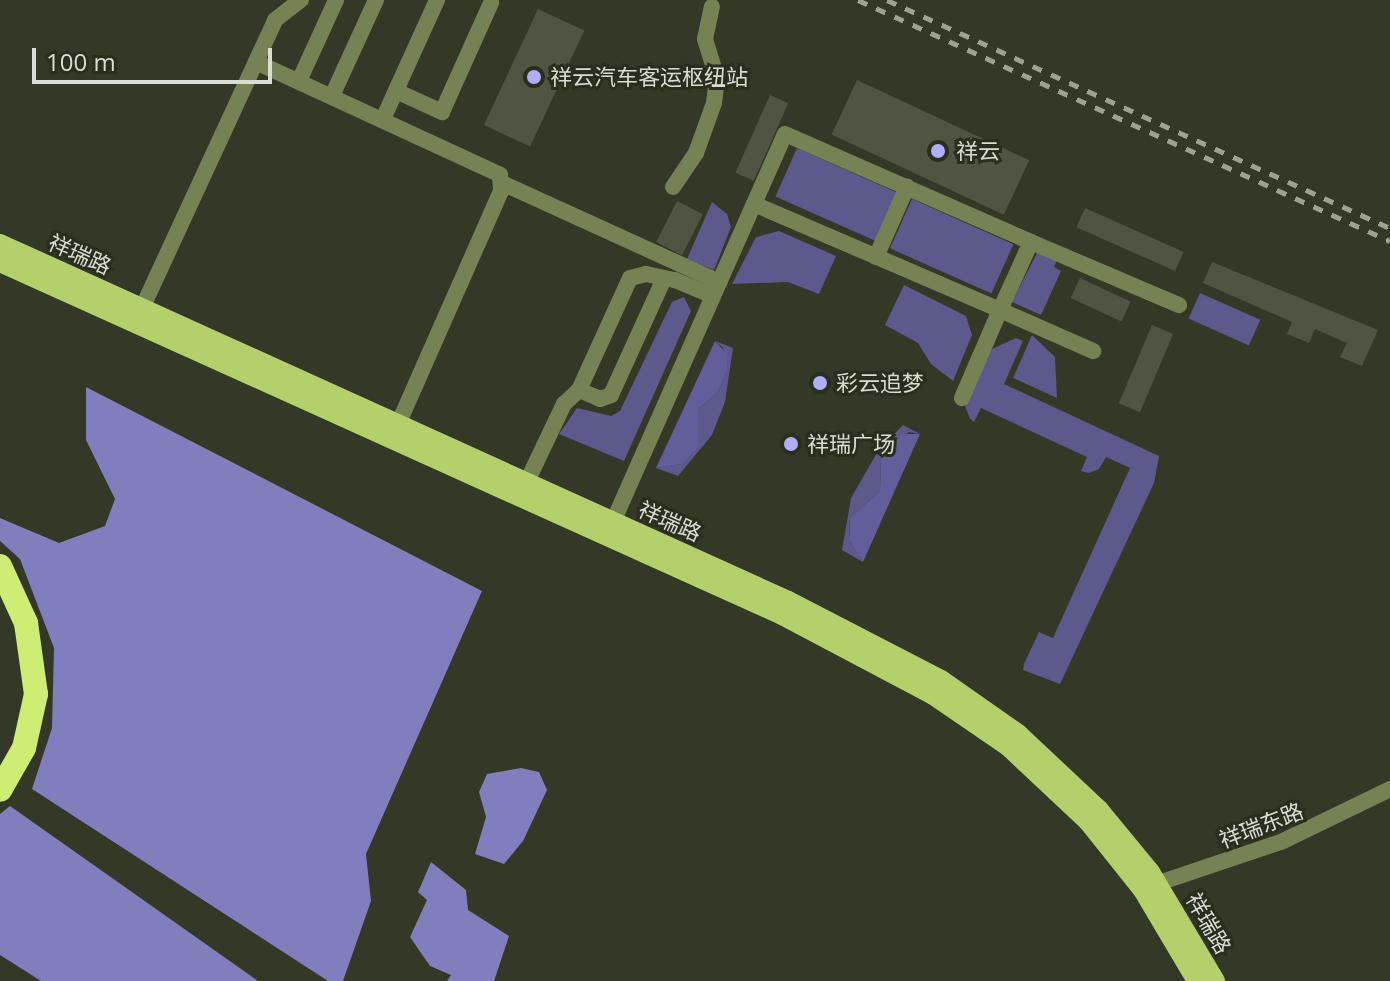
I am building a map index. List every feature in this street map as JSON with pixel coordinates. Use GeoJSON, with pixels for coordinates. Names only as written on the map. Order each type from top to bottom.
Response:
{"type":"FeatureCollection","features":[{"type":"Feature","properties":{"kind":"highway"},"geometry":{"type":"LineString","coordinates":[[0,566],[26,623],[36,694],[24,748],[0,790]]}},
{"type":"Feature","properties":{"kind":"highway"},"geometry":{"type":"LineString","coordinates":[[0,587],[16,626],[25,680],[18,732],[0,771]]}},
{"type":"Feature","properties":{"kind":"main road","name":"祥瑞路"},"geometry":{"type":"LineString","coordinates":[[0,244],[138,315],[523,490],[850,630],[980,706],[1073,783],[1150,886],[1215,981]]}},
{"type":"Feature","properties":{"kind":"main road","name":"祥瑞路"},"geometry":{"type":"LineString","coordinates":[[0,262],[138,315],[398,424],[523,490]]}},
{"type":"Feature","properties":{"kind":"main road","name":"祥瑞路"},"geometry":{"type":"LineString","coordinates":[[1150,886],[1197,981]]}},
{"type":"Feature","properties":{"kind":"street"},"geometry":{"type":"LineString","coordinates":[[138,315],[275,20],[301,0]]}},
{"type":"Feature","properties":{"kind":"street"},"geometry":{"type":"LineString","coordinates":[[299,81],[336,0]]}},
{"type":"Feature","properties":{"kind":"street"},"geometry":{"type":"LineString","coordinates":[[332,96],[376,0]]}},
{"type":"Feature","properties":{"kind":"street"},"geometry":{"type":"LineString","coordinates":[[383,119],[437,0]]}},
{"type":"Feature","properties":{"kind":"street"},"geometry":{"type":"LineString","coordinates":[[396,91],[442,112],[491,3]]}},
{"type":"Feature","properties":{"kind":"street"},"geometry":{"type":"LineString","coordinates":[[673,187],[696,153],[714,103],[717,78],[705,39],[712,7]]}},
{"type":"Feature","properties":{"kind":"street"},"geometry":{"type":"LineString","coordinates":[[256,62],[495,169],[502,183],[716,289]]}},
{"type":"Feature","properties":{"kind":"street"},"geometry":{"type":"LineString","coordinates":[[610,529],[785,134],[1179,305]]}},
{"type":"Feature","properties":{"kind":"street"},"geometry":{"type":"LineString","coordinates":[[398,424],[502,183]]}},
{"type":"Feature","properties":{"kind":"street"},"geometry":{"type":"LineString","coordinates":[[876,257],[907,187]]}},
{"type":"Feature","properties":{"kind":"street"},"geometry":{"type":"LineString","coordinates":[[754,204],[1093,351]]}},
{"type":"Feature","properties":{"kind":"street"},"geometry":{"type":"LineString","coordinates":[[962,398],[1031,242]]}},
{"type":"Feature","properties":{"kind":"street"},"geometry":{"type":"LineString","coordinates":[[523,490],[564,404],[579,390],[630,278],[646,274],[663,281],[680,281],[716,289]]}},
{"type":"Feature","properties":{"kind":"street"},"geometry":{"type":"LineString","coordinates":[[579,390],[600,399],[611,395],[663,281]]}},
{"type":"Feature","properties":{"kind":"street","name":"祥瑞东路"},"geometry":{"type":"LineString","coordinates":[[1150,886],[1281,842],[1390,789]]}},
{"type":"Feature","properties":{"kind":"shaded area"},"geometry":{"type":"Polygon","coordinates":[[[797,148],[898,193],[877,242],[775,196],[797,148]]]}},
{"type":"Feature","properties":{"kind":"shaded area"},"geometry":{"type":"Polygon","coordinates":[[[912,199],[1013,244],[991,293],[890,248],[912,199]]]}},
{"type":"Feature","properties":{"kind":"shaded area"},"geometry":{"type":"Polygon","coordinates":[[[712,202],[727,214],[731,227],[714,270],[687,259],[712,202]]]}},
{"type":"Feature","properties":{"kind":"shaded area"},"geometry":{"type":"Polygon","coordinates":[[[779,231],[836,256],[819,294],[788,282],[732,284],[756,237],[779,231]]]}},
{"type":"Feature","properties":{"kind":"shaded area"},"geometry":{"type":"Polygon","coordinates":[[[1037,253],[1057,260],[1054,267],[1061,271],[1041,315],[1012,302],[1037,253]]]}},
{"type":"Feature","properties":{"kind":"shaded area"},"geometry":{"type":"Polygon","coordinates":[[[904,285],[966,316],[972,335],[953,381],[931,364],[918,343],[885,325],[904,285]]]}},
{"type":"Feature","properties":{"kind":"shaded area"},"geometry":{"type":"Polygon","coordinates":[[[1200,293],[1260,320],[1249,345],[1189,319],[1200,293]]]}},
{"type":"Feature","properties":{"kind":"shaded area"},"geometry":{"type":"Polygon","coordinates":[[[684,297],[691,311],[624,461],[559,434],[577,408],[611,416],[620,411],[672,302],[684,297]]]}},
{"type":"Feature","properties":{"kind":"shaded area"},"geometry":{"type":"Polygon","coordinates":[[[1032,335],[1055,357],[1057,398],[1013,378],[1032,335]]]}},
{"type":"Feature","properties":{"kind":"shaded area"},"geometry":{"type":"Polygon","coordinates":[[[1016,338],[1023,341],[1004,384],[1159,456],[1154,483],[1060,684],[1023,670],[1024,664],[1039,632],[1053,638],[1130,468],[1106,457],[1099,469],[1089,473],[1081,471],[1087,457],[981,408],[974,422],[970,419],[965,406],[992,349],[1016,338]]]}},
{"type":"Feature","properties":{"kind":"shaded area"},"geometry":{"type":"Polygon","coordinates":[[[715,341],[733,348],[725,402],[712,435],[678,476],[656,468],[681,464],[698,448],[698,409],[719,391],[727,370],[723,348],[715,341]]]}},
{"type":"Feature","properties":{"kind":"shaded area"},"geometry":{"type":"Polygon","coordinates":[[[715,341],[727,354],[727,370],[719,391],[698,409],[698,448],[682,464],[656,468],[715,341]]]}},
{"type":"Feature","properties":{"kind":"shaded area"},"geometry":{"type":"Polygon","coordinates":[[[86,387],[482,591],[366,854],[371,901],[343,981],[328,981],[32,789],[52,728],[54,648],[20,559],[0,541],[0,518],[59,543],[105,526],[115,499],[86,440],[86,387]]]}},
{"type":"Feature","properties":{"kind":"shaded area"},"geometry":{"type":"Polygon","coordinates":[[[903,425],[920,434],[909,432],[890,443],[881,458],[880,491],[850,518],[849,540],[863,562],[842,550],[851,498],[878,451],[903,425]]]}},
{"type":"Feature","properties":{"kind":"shaded area"},"geometry":{"type":"Polygon","coordinates":[[[902,434],[920,434],[863,562],[849,540],[850,518],[880,491],[881,458],[902,434]]]}},
{"type":"Feature","properties":{"kind":"shaded area"},"geometry":{"type":"Polygon","coordinates":[[[521,768],[539,772],[547,790],[523,841],[504,864],[475,854],[486,817],[479,792],[487,774],[521,768]]]}},
{"type":"Feature","properties":{"kind":"shaded area"},"geometry":{"type":"Polygon","coordinates":[[[10,806],[258,981],[41,981],[0,955],[0,814],[10,806]]]}},
{"type":"Feature","properties":{"kind":"shaded area"},"geometry":{"type":"Polygon","coordinates":[[[431,862],[466,890],[468,910],[509,936],[494,981],[447,981],[451,975],[430,966],[410,937],[427,900],[418,892],[431,862]]]}},
{"type":"Feature","properties":{"kind":"building","name":"祥云汽车客运枢纽站"},"geometry":{"type":"Polygon","coordinates":[[[538,9],[584,31],[530,147],[484,125],[538,9]]]}},
{"type":"Feature","properties":{"kind":"building"},"geometry":{"type":"Polygon","coordinates":[[[857,80],[1029,160],[1004,215],[832,134],[857,80]]]}},
{"type":"Feature","properties":{"kind":"building"},"geometry":{"type":"Polygon","coordinates":[[[770,95],[788,103],[754,181],[735,173],[770,95]]]}},
{"type":"Feature","properties":{"kind":"building"},"geometry":{"type":"Polygon","coordinates":[[[677,201],[703,214],[682,255],[656,242],[677,201]]]}},
{"type":"Feature","properties":{"kind":"building"},"geometry":{"type":"Polygon","coordinates":[[[1085,208],[1184,252],[1175,271],[1076,227],[1085,208]]]}},
{"type":"Feature","properties":{"kind":"building"},"geometry":{"type":"Polygon","coordinates":[[[1212,262],[1378,330],[1362,366],[1340,357],[1347,343],[1315,329],[1309,343],[1287,334],[1292,322],[1203,283],[1212,262]]]}},
{"type":"Feature","properties":{"kind":"building"},"geometry":{"type":"Polygon","coordinates":[[[1080,278],[1131,302],[1121,322],[1071,298],[1080,278]]]}},
{"type":"Feature","properties":{"kind":"building"},"geometry":{"type":"Polygon","coordinates":[[[1152,325],[1173,334],[1140,412],[1119,403],[1152,325]]]}},
{"type":"Feature","properties":{"kind":"railway"},"geometry":{"type":"LineString","coordinates":[[858,0],[1390,241]]}},
{"type":"Feature","properties":{"kind":"railway"},"geometry":{"type":"LineString","coordinates":[[887,0],[1390,228]]}},
{"type":"Feature","properties":{"kind":"place","name":"祥云汽车客运枢纽站"},"geometry":{"type":"Point","coordinates":[534,77]}},
{"type":"Feature","properties":{"kind":"place","name":"祥云"},"geometry":{"type":"Point","coordinates":[938,151]}},
{"type":"Feature","properties":{"kind":"place","name":"彩云追梦"},"geometry":{"type":"Point","coordinates":[820,383]}},
{"type":"Feature","properties":{"kind":"place","name":"祥瑞广场"},"geometry":{"type":"Point","coordinates":[791,444]}}]}
